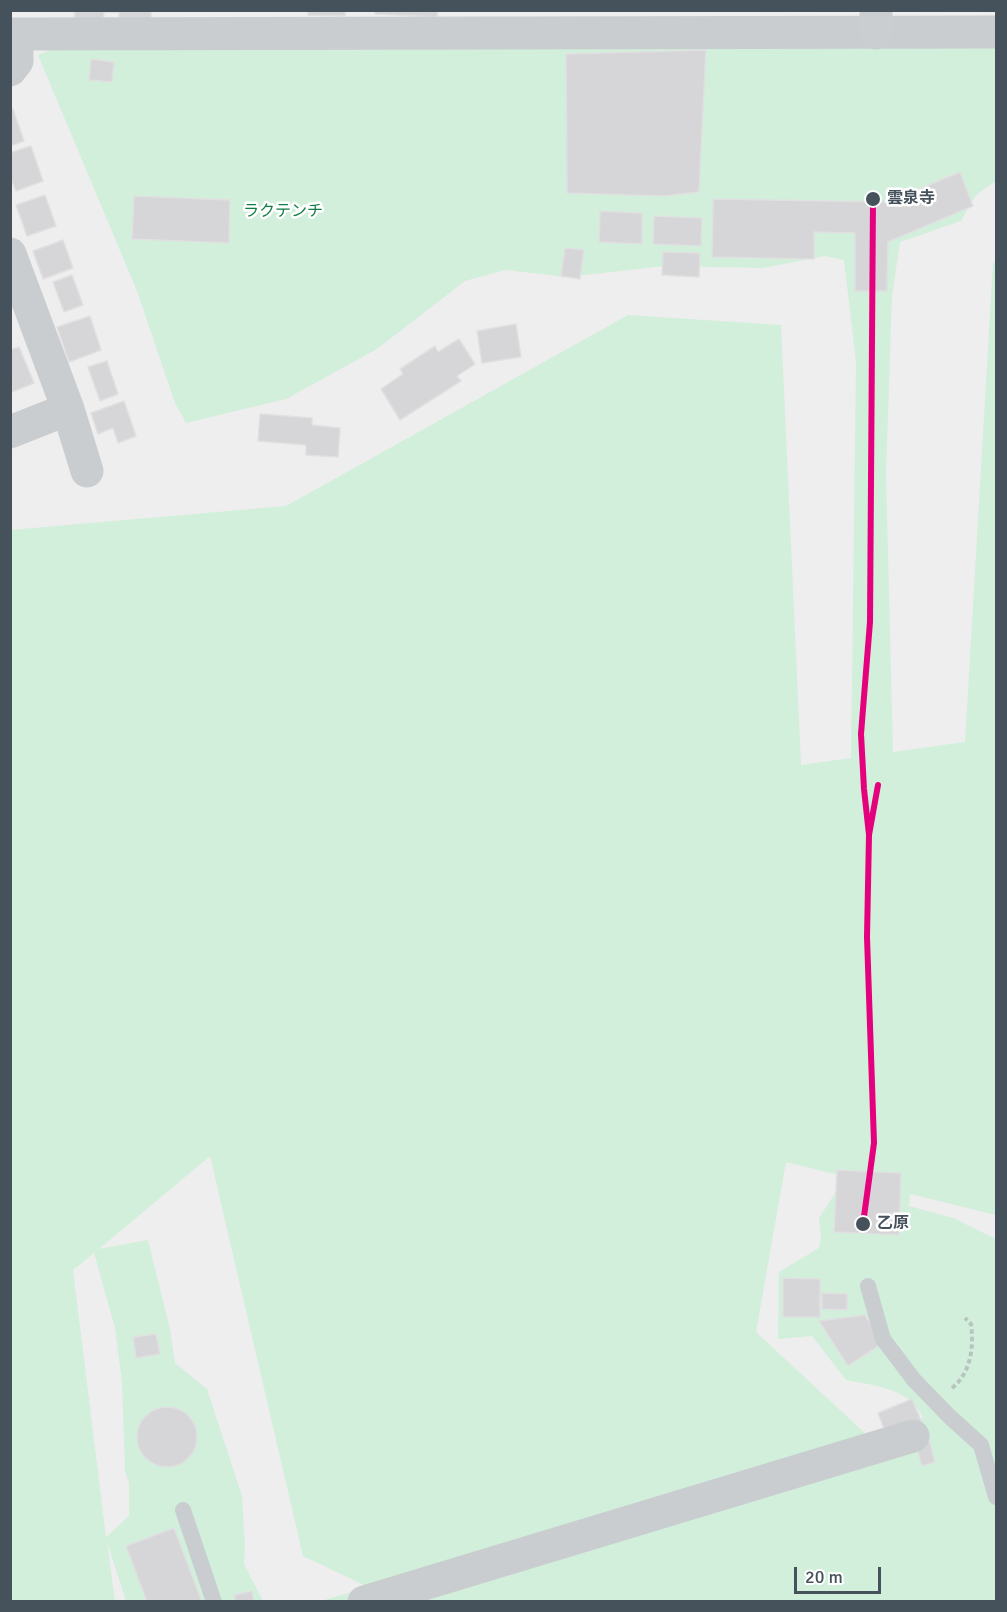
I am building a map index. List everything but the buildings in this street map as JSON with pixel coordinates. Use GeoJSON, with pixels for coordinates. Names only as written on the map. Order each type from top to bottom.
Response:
{"type":"FeatureCollection","features":[{"type":"Feature","properties":{"kind":"street"},"geometry":{"type":"LineString","coordinates":[[10,70],[17,61],[14,34],[566,22],[876,22],[996,32]]}},
{"type":"Feature","properties":{"kind":"street"},"geometry":{"type":"LineString","coordinates":[[10,254],[68,409],[87,471]]}},
{"type":"Feature","properties":{"kind":"street"},"geometry":{"type":"LineString","coordinates":[[10,432],[68,409]]}},
{"type":"Feature","properties":{"kind":"street"},"geometry":{"type":"LineString","coordinates":[[364,1602],[913,1436]]}},
{"type":"Feature","properties":{"kind":"lane"},"geometry":{"type":"LineString","coordinates":[[868,1286],[884,1339],[914,1380],[981,1445],[996,1497]]}},
{"type":"Feature","properties":{"kind":"lane"},"geometry":{"type":"LineString","coordinates":[[183,1510],[213,1602]]}},
{"type":"Feature","properties":{"kind":"path"},"geometry":{"type":"LineString","coordinates":[[926,1392],[942,1393],[955,1387],[967,1369],[973,1338],[971,1324],[965,1318]]}},
{"type":"Feature","properties":{"kind":"green space","name":"ラクテンチ"},"geometry":{"type":"Polygon","coordinates":[[[996,41],[996,181],[976,195],[961,221],[900,242],[892,296],[886,474],[893,752],[965,742],[993,263],[996,263],[996,1215],[910,1194],[909,1206],[953,1218],[996,1239],[996,1601],[321,1601],[368,1587],[303,1556],[210,1156],[99,1249],[148,1240],[170,1329],[175,1363],[207,1389],[242,1496],[244,1564],[263,1601],[126,1601],[107,1542],[115,1601],[11,1601],[10,530],[286,506],[628,315],[781,325],[801,765],[851,758],[856,362],[844,260],[825,256],[763,268],[665,266],[567,277],[505,270],[465,281],[377,349],[286,399],[186,423],[175,403],[137,291],[38,55],[50,50],[996,41]],[[786,1162],[756,1332],[867,1435],[923,1418],[917,1408],[901,1395],[880,1387],[846,1380],[812,1336],[778,1339],[779,1272],[819,1248],[821,1237],[819,1218],[841,1184],[842,1176],[786,1162]],[[94,1253],[73,1270],[106,1537],[129,1516],[129,1483],[125,1471],[122,1382],[115,1328],[94,1253]]]}},
{"type":"Feature","properties":{"kind":"transit line"},"geometry":{"type":"LineString","coordinates":[[869,835],[861,734],[870,622],[873,199]]}},
{"type":"Feature","properties":{"kind":"transit line"},"geometry":{"type":"LineString","coordinates":[[863,1224],[874,1143],[867,937],[869,835],[878,785]]}},
{"type":"Feature","properties":{"kind":"place","name":"雲泉寺"},"geometry":{"type":"Point","coordinates":[873,199]}},
{"type":"Feature","properties":{"kind":"place","name":"乙原"},"geometry":{"type":"Point","coordinates":[863,1224]}}]}
